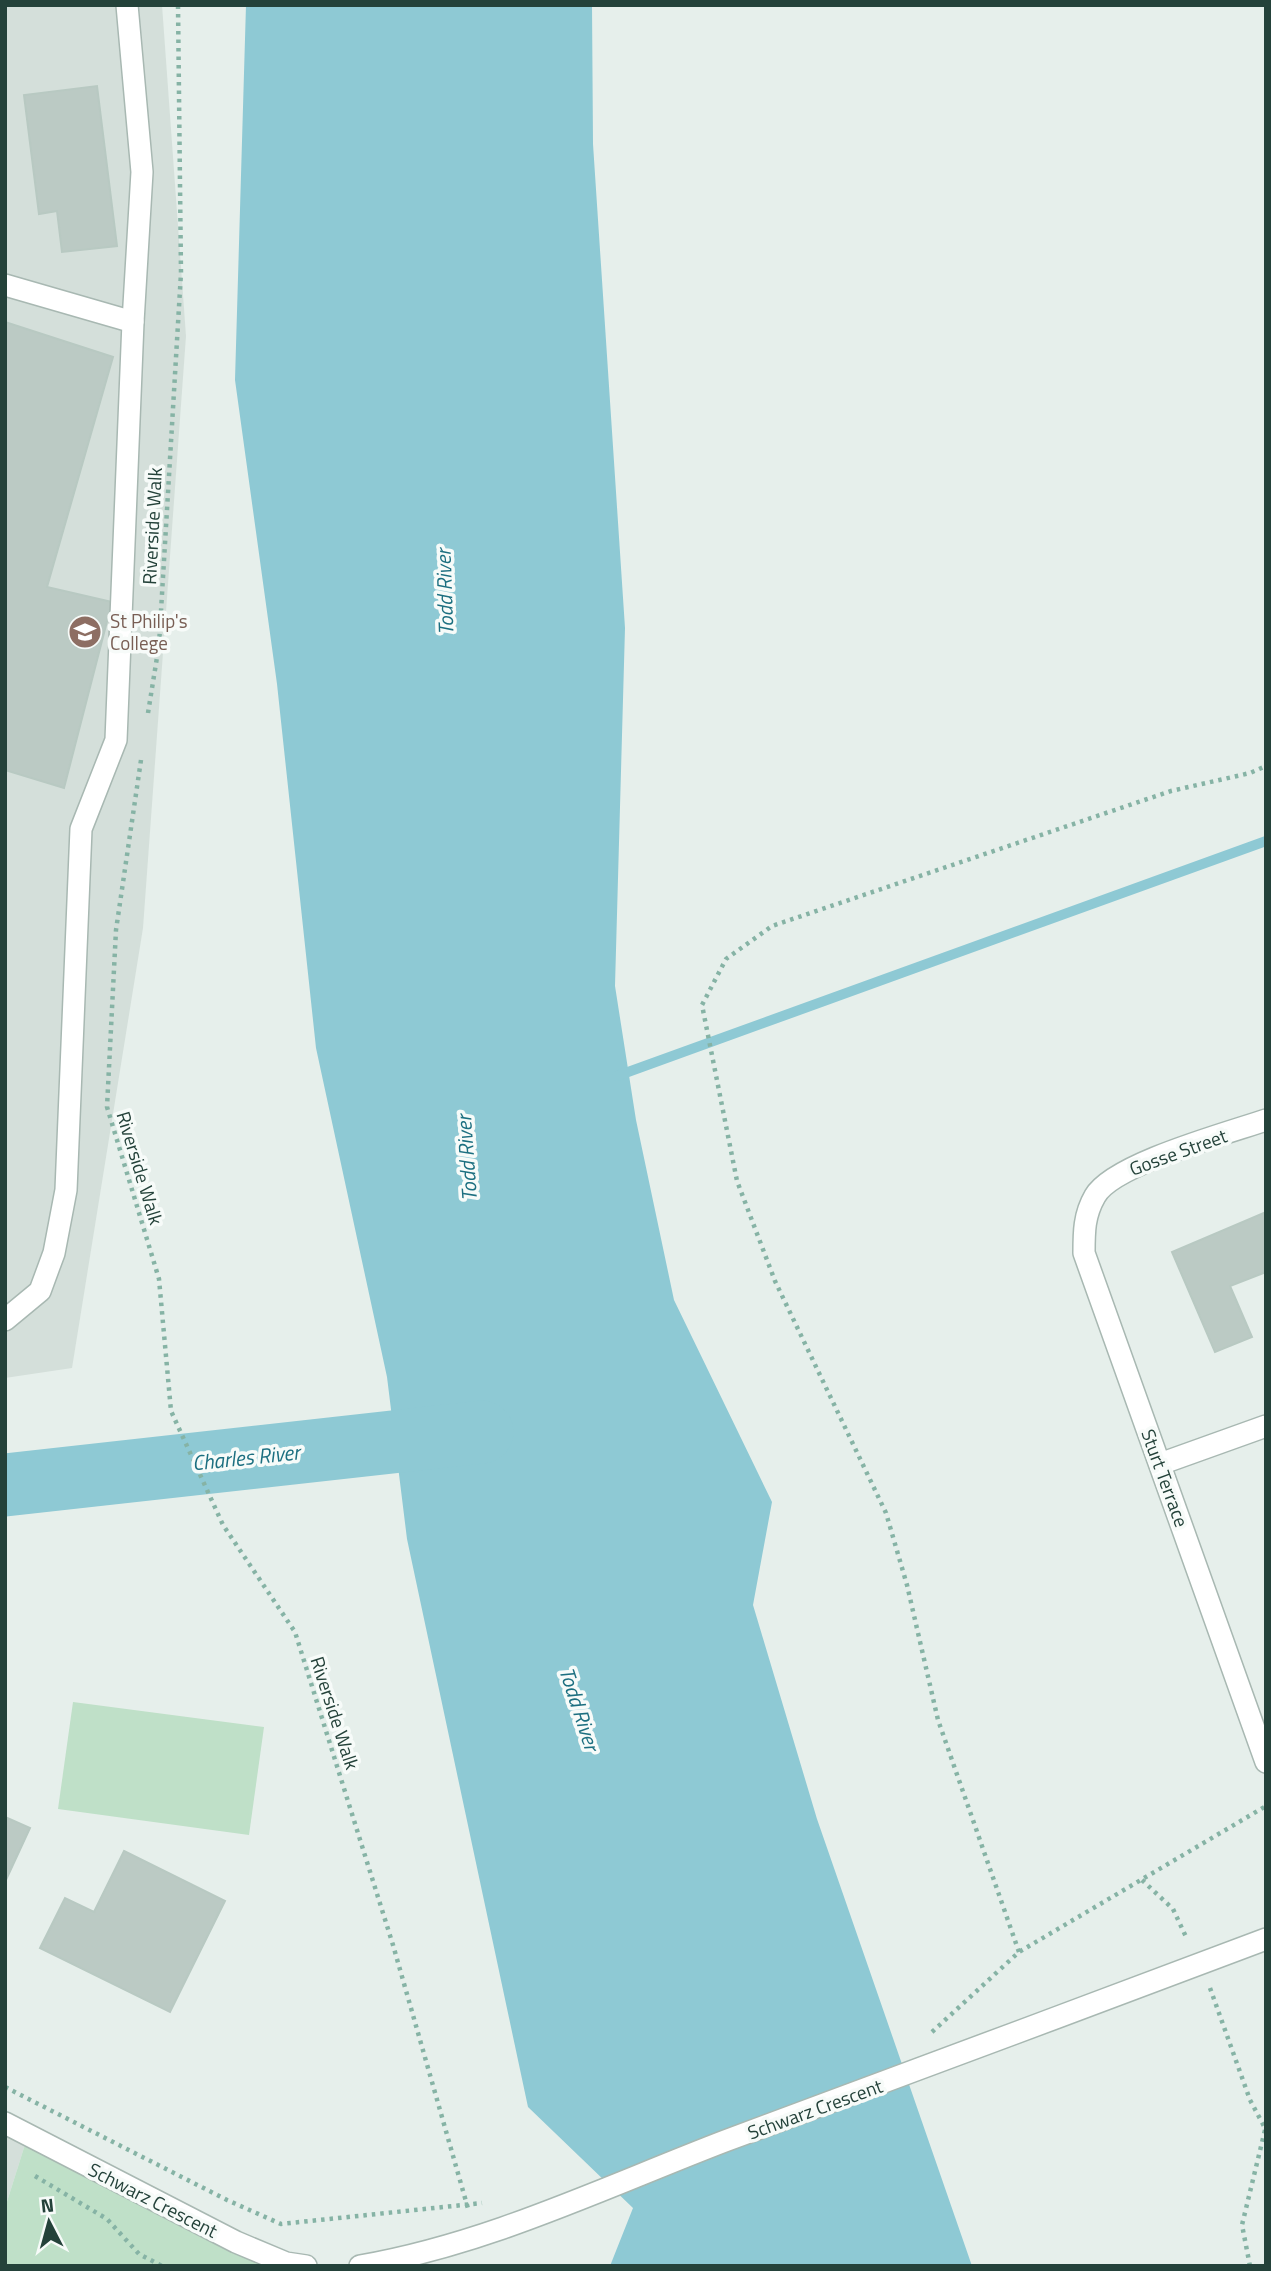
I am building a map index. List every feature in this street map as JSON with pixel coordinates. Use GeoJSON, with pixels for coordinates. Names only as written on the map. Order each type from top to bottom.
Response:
{"type":"FeatureCollection","features":[{"type":"Feature","properties":{"kind":"street"},"geometry":{"type":"LineString","coordinates":[[5,1320],[40,1291],[54,1253],[66,1190],[81,829],[116,740],[142,172],[127,5]]}},
{"type":"Feature","properties":{"kind":"street"},"geometry":{"type":"LineString","coordinates":[[5,285],[134,322]]}},
{"type":"Feature","properties":{"kind":"street","name":"Gosse Street"},"geometry":{"type":"LineString","coordinates":[[1096,1193],[1129,1168],[1266,1120]]}},
{"type":"Feature","properties":{"kind":"street","name":"Sturt Terrace"},"geometry":{"type":"LineString","coordinates":[[1096,1193],[1084,1218],[1084,1253],[1264,1751]]}},
{"type":"Feature","properties":{"kind":"street"},"geometry":{"type":"LineString","coordinates":[[1160,1464],[1266,1426]]}},
{"type":"Feature","properties":{"kind":"street","name":"Schwarz Crescent"},"geometry":{"type":"LineString","coordinates":[[360,2266],[473,2239],[1266,1939]]}},
{"type":"Feature","properties":{"kind":"street","name":"Schwarz Crescent"},"geometry":{"type":"LineString","coordinates":[[5,2123],[236,2242],[286,2263],[306,2266]]}},
{"type":"Feature","properties":{"kind":"path","name":"Riverside Walk"},"geometry":{"type":"LineString","coordinates":[[146,726],[159,645],[181,273],[178,5]]}},
{"type":"Feature","properties":{"kind":"path","name":"Riverside Walk"},"geometry":{"type":"LineString","coordinates":[[142,753],[116,930],[107,1107],[159,1279],[171,1411],[223,1525],[295,1632],[393,1945],[467,2204],[473,2239]]}},
{"type":"Feature","properties":{"kind":"path"},"geometry":{"type":"LineString","coordinates":[[1019,1952],[938,1720],[907,1585],[886,1513],[775,1281],[737,1181],[702,1005],[726,960],[772,926],[1171,791],[1266,766]]}},
{"type":"Feature","properties":{"kind":"path"},"geometry":{"type":"LineString","coordinates":[[930,2034],[1019,1952],[1266,1806]]}},
{"type":"Feature","properties":{"kind":"path"},"geometry":{"type":"LineString","coordinates":[[1142,1880],[1173,1909],[1223,2018],[1250,2100],[1266,2130],[1242,2225],[1250,2266]]}},
{"type":"Feature","properties":{"kind":"path"},"geometry":{"type":"LineString","coordinates":[[5,2087],[227,2200],[281,2224],[492,2202]]}},
{"type":"Feature","properties":{"kind":"path"},"geometry":{"type":"LineString","coordinates":[[35,2176],[107,2219],[139,2254],[162,2266]]}},
{"type":"Feature","properties":{"kind":"shaded area","name":"St Philip's College"},"geometry":{"type":"Polygon","coordinates":[[[5,5],[162,5],[186,336],[143,928],[72,1368],[5,1378],[5,5]]]}},
{"type":"Feature","properties":{"kind":"shaded area"},"geometry":{"type":"Polygon","coordinates":[[[5,2123],[28,2135],[5,2208],[5,2123]]]}},
{"type":"Feature","properties":{"kind":"green space"},"geometry":{"type":"Polygon","coordinates":[[[73,1702],[264,1727],[249,1835],[58,1809],[73,1702]]]}},
{"type":"Feature","properties":{"kind":"green space"},"geometry":{"type":"Polygon","coordinates":[[[28,2135],[306,2266],[5,2266],[5,2208],[28,2135]]]}},
{"type":"Feature","properties":{"kind":"water","name":"Todd River"},"geometry":{"type":"Polygon","coordinates":[[[246,5],[592,5],[593,144],[625,628],[615,986],[636,1120],[674,1300],[772,1502],[753,1605],[817,1819],[972,2266],[610,2266],[633,2208],[528,2107],[407,1539],[387,1377],[316,1048],[277,684],[235,380],[246,5]]]}},
{"type":"Feature","properties":{"kind":"building"},"geometry":{"type":"Polygon","coordinates":[[[97,86],[117,246],[62,252],[57,211],[39,214],[24,95],[97,86]]]}},
{"type":"Feature","properties":{"kind":"building"},"geometry":{"type":"Polygon","coordinates":[[[5,322],[113,357],[47,587],[112,602],[64,788],[5,770],[5,322]]]}},
{"type":"Feature","properties":{"kind":"building"},"geometry":{"type":"Polygon","coordinates":[[[1266,1212],[1266,1272],[1230,1286],[1252,1337],[1215,1352],[1172,1252],[1266,1212]]]}},
{"type":"Feature","properties":{"kind":"building"},"geometry":{"type":"Polygon","coordinates":[[[5,1817],[30,1828],[5,1882],[5,1817]]]}},
{"type":"Feature","properties":{"kind":"building"},"geometry":{"type":"Polygon","coordinates":[[[124,1851],[225,1901],[170,2012],[40,1948],[65,1898],[94,1912],[124,1851]]]}},
{"type":"Feature","properties":{"kind":"waterway"},"geometry":{"type":"LineString","coordinates":[[617,1076],[1266,841]]}},
{"type":"Feature","properties":{"kind":"waterway","name":"Charles River"},"geometry":{"type":"LineString","coordinates":[[5,1485],[482,1432]]}},
{"type":"Feature","properties":{"kind":"place","name":"St Philip's College"},"geometry":{"type":"Point","coordinates":[85,632]}}]}
